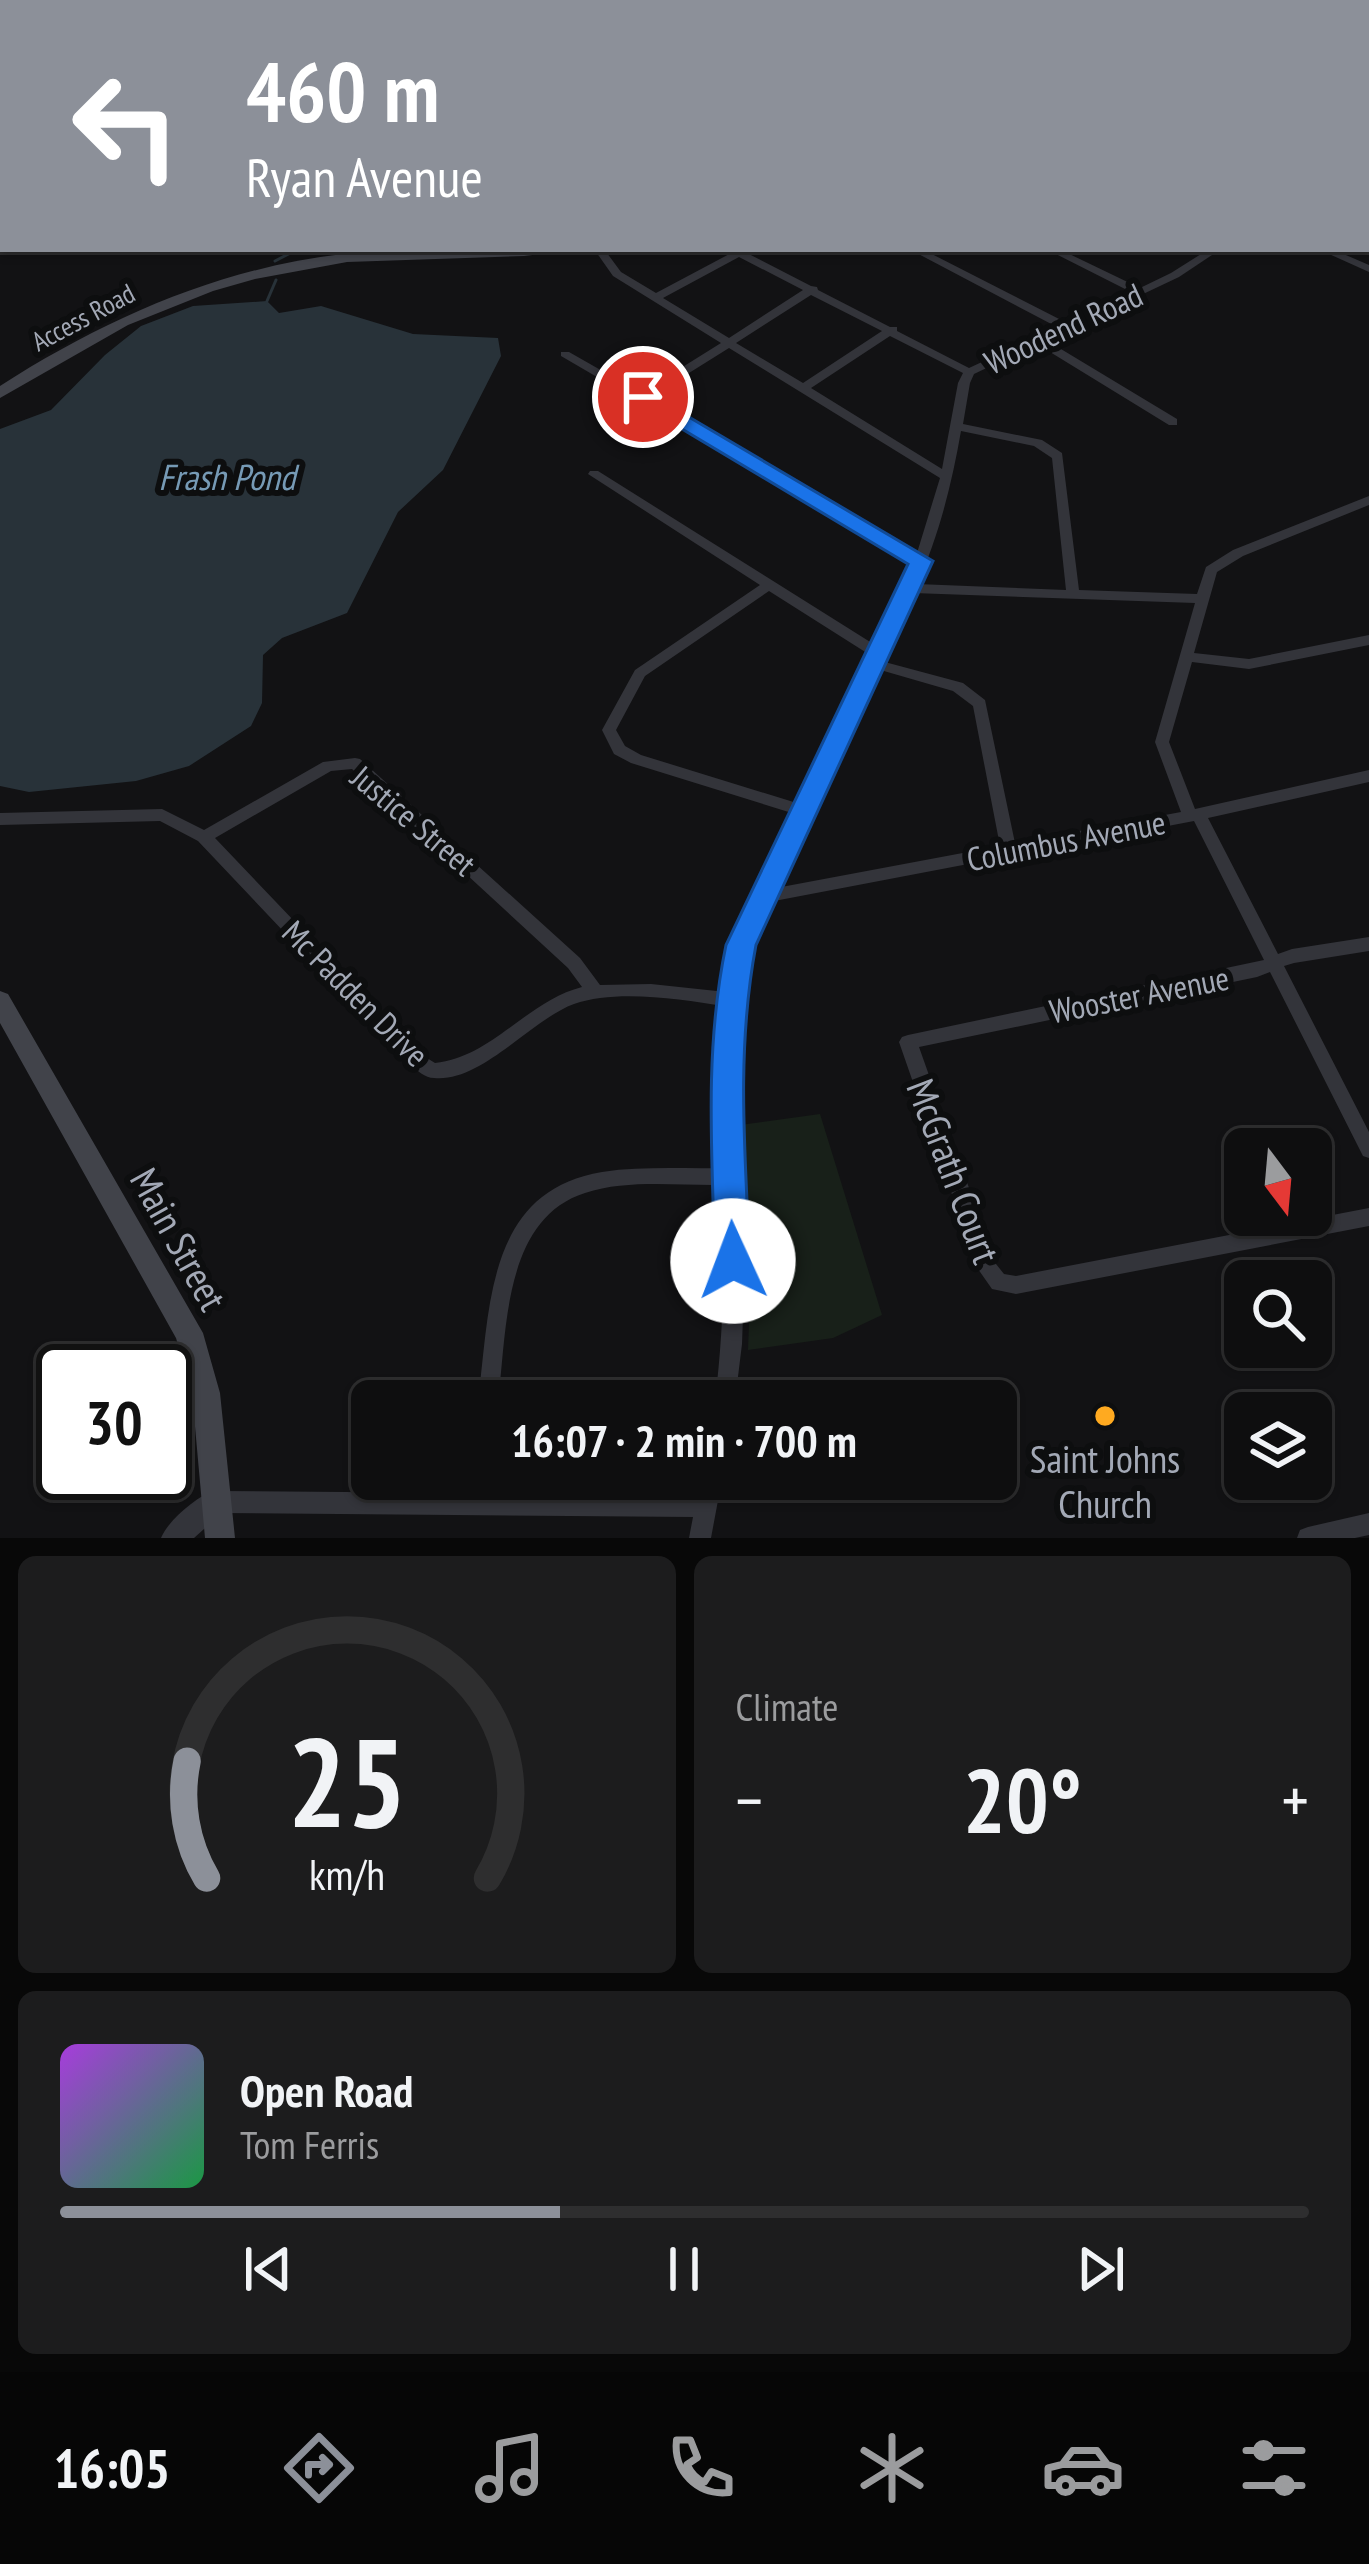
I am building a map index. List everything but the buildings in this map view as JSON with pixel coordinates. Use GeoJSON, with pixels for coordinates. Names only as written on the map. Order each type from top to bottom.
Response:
{"type":"FeatureCollection","features":[{"type":"Feature","properties":{"kind":"main road","name":"Access Road"},"geometry":{"type":"LineString","coordinates":[[0,393],[127,316],[232,280],[365,257],[480,252]]}},
{"type":"Feature","properties":{"kind":"main road","name":"Main Street"},"geometry":{"type":"LineString","coordinates":[[0,1001],[189,1333],[206,1393],[220,1538]]}},
{"type":"Feature","properties":{"kind":"street"},"geometry":{"type":"LineString","coordinates":[[601,252],[617,274],[947,477]]}},
{"type":"Feature","properties":{"kind":"street"},"geometry":{"type":"LineString","coordinates":[[920,252],[1066,327]]}},
{"type":"Feature","properties":{"kind":"street"},"geometry":{"type":"LineString","coordinates":[[1058,252],[1140,292]]}},
{"type":"Feature","properties":{"kind":"street"},"geometry":{"type":"LineString","coordinates":[[1330,252],[1369,269]]}},
{"type":"Feature","properties":{"kind":"street","name":"Woodend Road"},"geometry":{"type":"LineString","coordinates":[[729,1380],[735,1346],[726,1084],[730,1000],[741,945],[921,561],[947,477],[970,372],[1140,292],[1210,253]]}},
{"type":"Feature","properties":{"kind":"street"},"geometry":{"type":"LineString","coordinates":[[655,298],[729,254],[742,254],[970,372]]}},
{"type":"Feature","properties":{"kind":"street"},"geometry":{"type":"LineString","coordinates":[[643,397],[813,289]]}},
{"type":"Feature","properties":{"kind":"street"},"geometry":{"type":"LineString","coordinates":[[802,389],[893,329]]}},
{"type":"Feature","properties":{"kind":"street"},"geometry":{"type":"LineString","coordinates":[[1038,340],[1173,422]]}},
{"type":"Feature","properties":{"kind":"street"},"geometry":{"type":"LineString","coordinates":[[565,354],[921,561]]}},
{"type":"Feature","properties":{"kind":"street"},"geometry":{"type":"LineString","coordinates":[[956,426],[1038,443],[1058,456],[1073,596]]}},
{"type":"Feature","properties":{"kind":"street"},"geometry":{"type":"LineString","coordinates":[[594,474],[875,658],[958,687],[980,704],[1009,852]]}},
{"type":"Feature","properties":{"kind":"street"},"geometry":{"type":"LineString","coordinates":[[1369,500],[1226,559],[1211,571],[1162,742],[1194,815],[1369,1150]]}},
{"type":"Feature","properties":{"kind":"street"},"geometry":{"type":"LineString","coordinates":[[768,586],[640,673],[609,730],[620,750],[636,759],[802,810]]}},
{"type":"Feature","properties":{"kind":"street"},"geometry":{"type":"LineString","coordinates":[[908,588],[1200,599]]}},
{"type":"Feature","properties":{"kind":"street"},"geometry":{"type":"LineString","coordinates":[[1186,657],[1249,664],[1369,640]]}},
{"type":"Feature","properties":{"kind":"street","name":"Justice Street"},"geometry":{"type":"LineString","coordinates":[[204,837],[328,766],[355,763],[574,963],[596,993]]}},
{"type":"Feature","properties":{"kind":"street","name":"Columbus Avenue"},"geometry":{"type":"LineString","coordinates":[[761,897],[1009,852],[1369,776]]}},
{"type":"Feature","properties":{"kind":"street","name":"Mc Padden Drive"},"geometry":{"type":"LineString","coordinates":[[0,819],[162,815],[204,837],[427,1069],[440,1072],[460,1066],[572,997],[596,993],[730,1000]]}},
{"type":"Feature","properties":{"kind":"street","name":"Wooster Avenue"},"geometry":{"type":"LineString","coordinates":[[908,1042],[1369,944]]}},
{"type":"Feature","properties":{"kind":"street","name":"McGrath Court"},"geometry":{"type":"LineString","coordinates":[[908,1042],[988,1269],[999,1282],[1016,1286],[1369,1217]]}},
{"type":"Feature","properties":{"kind":"street"},"geometry":{"type":"LineString","coordinates":[[491,1380],[512,1250],[538,1208],[580,1185],[730,1176]]}},
{"type":"Feature","properties":{"kind":"street"},"geometry":{"type":"LineString","coordinates":[[700,1538],[707,1500]]}},
{"type":"Feature","properties":{"kind":"street"},"geometry":{"type":"LineString","coordinates":[[174,1538],[215,1502],[706,1506]]}},
{"type":"Feature","properties":{"kind":"street"},"geometry":{"type":"LineString","coordinates":[[1308,1538],[1369,1524]]}},
{"type":"Feature","properties":{"kind":"shaded area"},"geometry":{"type":"Polygon","coordinates":[[[820,1114],[882,1315],[833,1338],[748,1350],[750,1297],[740,1125],[820,1114]]]}},
{"type":"Feature","properties":{"kind":"water","name":"Frash Pond"},"geometry":{"type":"Polygon","coordinates":[[[267,301],[279,313],[321,306],[413,334],[498,338],[501,356],[443,470],[398,512],[347,613],[282,638],[263,655],[262,703],[251,726],[189,766],[136,781],[29,792],[0,786],[0,429],[51,410],[141,326],[193,306],[267,301]]]}},
{"type":"Feature","properties":{"kind":"waterway"},"geometry":{"type":"LineString","coordinates":[[275,261],[292,252]]}},
{"type":"Feature","properties":{"kind":"waterway"},"geometry":{"type":"LineString","coordinates":[[267,301],[276,280]]}},
{"type":"Feature","properties":{"kind":"place","name":"Saint Johns Church"},"geometry":{"type":"Point","coordinates":[1105,1416]}},
{"type":"Feature","properties":{"kind":"route"},"geometry":{"type":"LineString","coordinates":[[643,397],[921,561],[741,945],[730,1000],[726,1084],[733,1261]]}}]}
